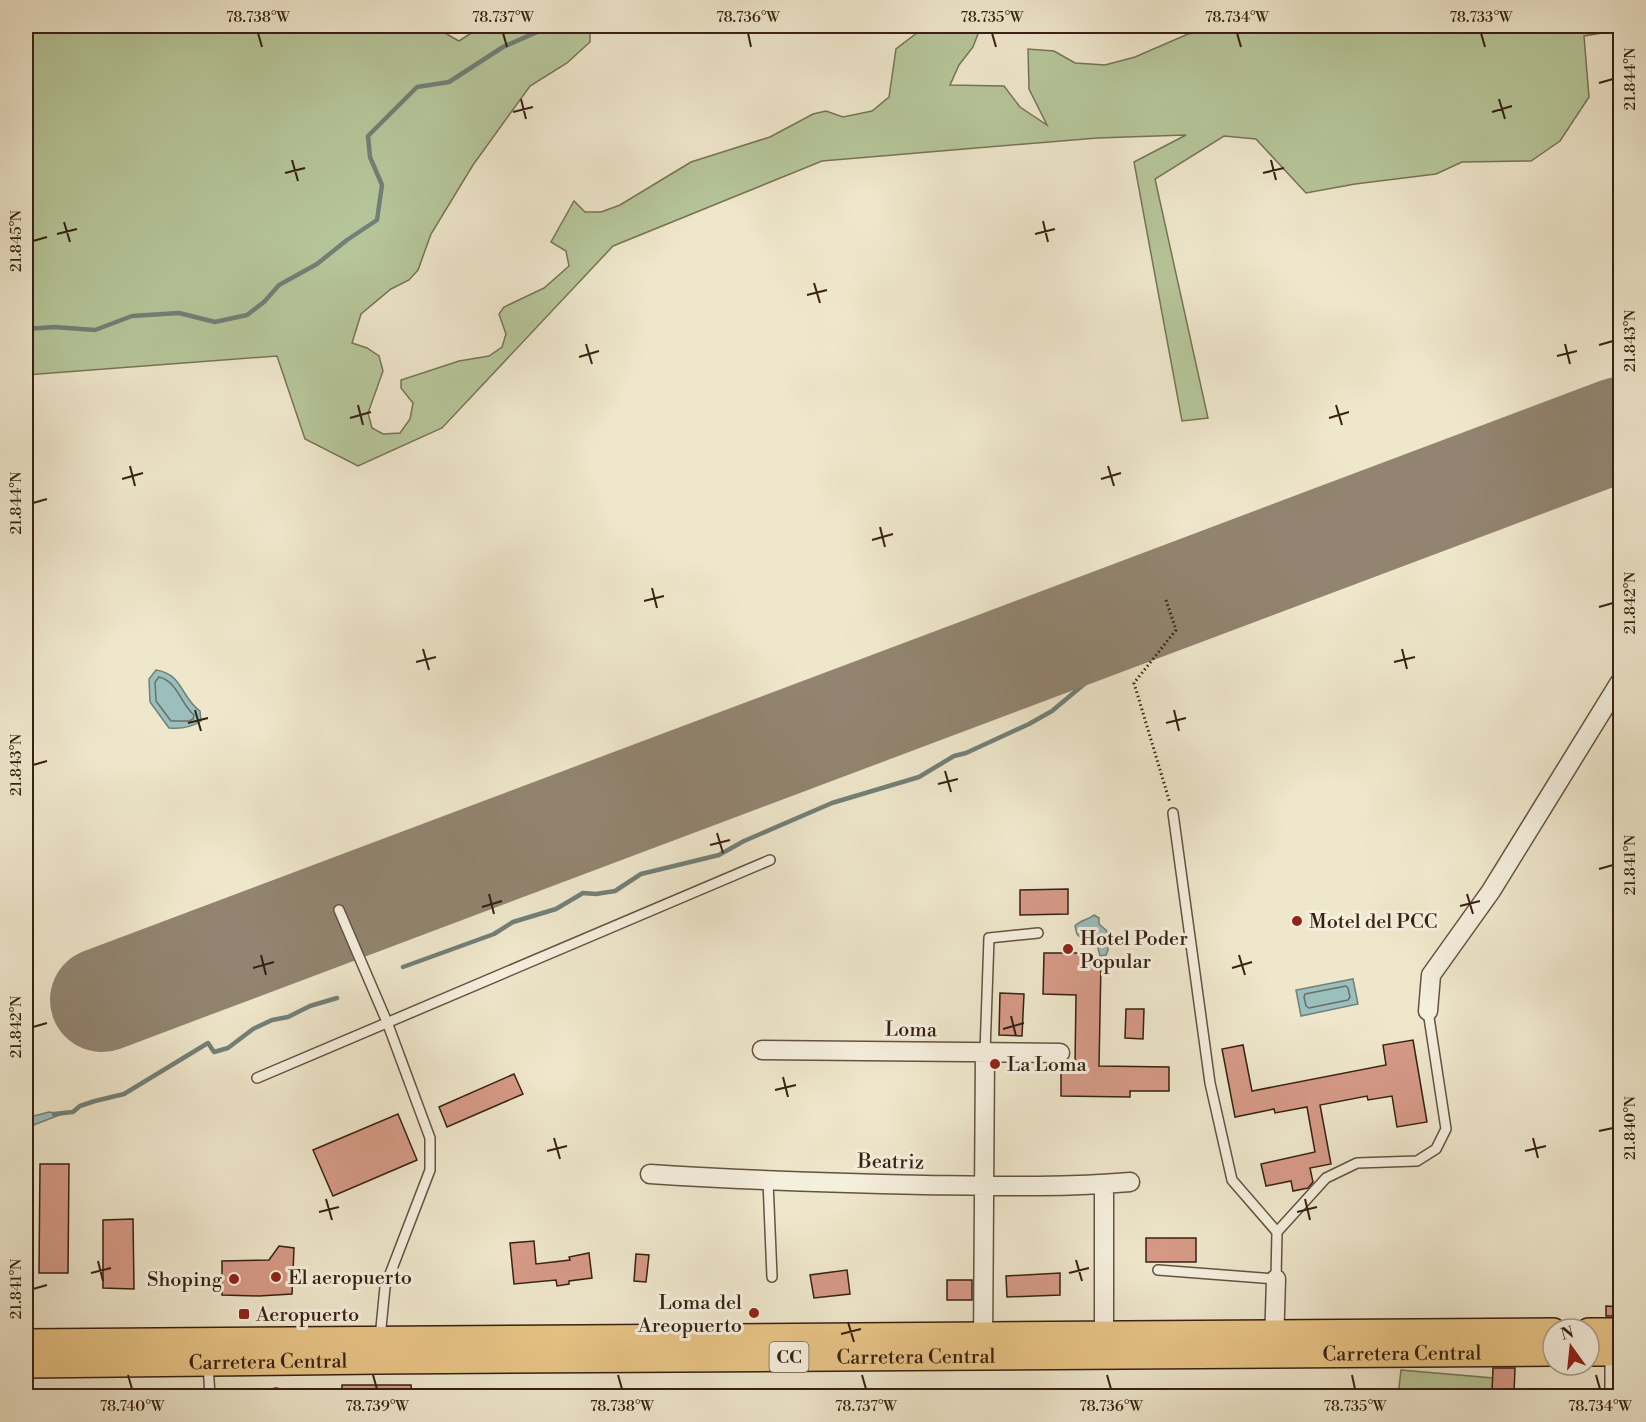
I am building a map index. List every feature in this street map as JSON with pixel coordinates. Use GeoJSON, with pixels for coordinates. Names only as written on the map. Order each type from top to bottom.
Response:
{"type":"FeatureCollection","features":[{"type":"Feature","properties":{"kind":"main road","name":"Carretera Central"},"geometry":{"type":"LineString","coordinates":[[1274,1345],[1541,1333]]}},
{"type":"Feature","properties":{"kind":"main road","name":"Carretera Central"},"geometry":{"type":"LineString","coordinates":[[26,1343],[209,1352]]}},
{"type":"Feature","properties":{"kind":"main road","name":"Carretera Central"},"geometry":{"type":"LineString","coordinates":[[26,1364],[209,1352],[380,1350],[1274,1345],[1541,1352]]}},
{"type":"Feature","properties":{"kind":"street"},"geometry":{"type":"LineString","coordinates":[[1428,1011],[1431,975],[1491,891],[1620,682]]}},
{"type":"Feature","properties":{"kind":"street","name":"Loma"},"geometry":{"type":"LineString","coordinates":[[762,1050],[1060,1053]]}},
{"type":"Feature","properties":{"kind":"street"},"geometry":{"type":"LineString","coordinates":[[983,1346],[985,1052]]}},
{"type":"Feature","properties":{"kind":"street","name":"Beatriz"},"geometry":{"type":"LineString","coordinates":[[650,1174],[768,1181],[984,1186],[1130,1182]]}},
{"type":"Feature","properties":{"kind":"street"},"geometry":{"type":"LineString","coordinates":[[1104,1184],[1104,1345]]}},
{"type":"Feature","properties":{"kind":"street"},"geometry":{"type":"LineString","coordinates":[[1274,1345],[1276,1280]]}},
{"type":"Feature","properties":{"kind":"lane"},"geometry":{"type":"LineString","coordinates":[[1173,813],[1210,1083],[1232,1180],[1277,1232]]}},
{"type":"Feature","properties":{"kind":"lane"},"geometry":{"type":"LineString","coordinates":[[257,1078],[770,860]]}},
{"type":"Feature","properties":{"kind":"lane"},"geometry":{"type":"LineString","coordinates":[[339,909],[387,1022],[430,1138],[430,1170],[385,1287],[380,1350]]}},
{"type":"Feature","properties":{"kind":"lane"},"geometry":{"type":"LineString","coordinates":[[985,1052],[989,938],[1038,933]]}},
{"type":"Feature","properties":{"kind":"lane"},"geometry":{"type":"LineString","coordinates":[[1158,1270],[1276,1280],[1277,1232],[1326,1178],[1357,1163],[1417,1161],[1436,1149],[1446,1129],[1428,1011]]}},
{"type":"Feature","properties":{"kind":"lane"},"geometry":{"type":"LineString","coordinates":[[768,1181],[772,1277]]}},
{"type":"Feature","properties":{"kind":"lane"},"geometry":{"type":"LineString","coordinates":[[1610,1347],[1610,1396]]}},
{"type":"Feature","properties":{"kind":"lane"},"geometry":{"type":"LineString","coordinates":[[209,1352],[210,1396]]}},
{"type":"Feature","properties":{"kind":"path"},"geometry":{"type":"LineString","coordinates":[[1166,600],[1176,630],[1134,683],[1173,813]]}},
{"type":"Feature","properties":{"kind":"green space"},"geometry":{"type":"Polygon","coordinates":[[[26,26],[443,26],[443,32],[459,41],[482,26],[590,26],[590,42],[567,63],[530,86],[473,165],[431,234],[418,270],[409,280],[391,289],[361,314],[352,343],[367,348],[379,356],[383,371],[368,413],[372,428],[383,434],[400,433],[410,419],[413,403],[401,388],[401,380],[459,361],[489,356],[502,347],[506,334],[499,314],[504,307],[544,288],[569,266],[566,251],[551,242],[574,201],[585,212],[601,212],[620,205],[691,162],[770,137],[813,114],[826,111],[843,117],[872,111],[889,97],[896,49],[926,26],[981,26],[973,47],[959,65],[950,85],[1004,86],[1020,107],[1047,125],[1029,89],[1028,49],[1054,51],[1075,63],[1105,65],[1135,57],[1188,34],[1232,26],[1620,26],[1620,30],[1584,36],[1589,97],[1560,141],[1531,161],[1462,162],[1436,174],[1355,184],[1306,193],[1256,139],[1224,136],[1155,179],[1208,418],[1182,421],[1134,162],[1186,135],[1097,138],[822,161],[613,246],[442,428],[358,466],[305,439],[277,356],[26,375],[26,26]]]}},
{"type":"Feature","properties":{"kind":"green space"},"geometry":{"type":"Polygon","coordinates":[[[1401,1370],[1493,1378],[1492,1396],[1398,1396],[1401,1370]]]}},
{"type":"Feature","properties":{"kind":"water"},"geometry":{"type":"Polygon","coordinates":[[[156,670],[165,672],[177,681],[189,700],[200,711],[201,721],[186,727],[169,728],[150,702],[149,679],[156,670]]]}},
{"type":"Feature","properties":{"kind":"water"},"geometry":{"type":"Polygon","coordinates":[[[1094,915],[1099,918],[1099,924],[1107,931],[1106,955],[1100,956],[1096,940],[1082,939],[1077,934],[1075,926],[1094,915]]]}},
{"type":"Feature","properties":{"kind":"water"},"geometry":{"type":"Polygon","coordinates":[[[1353,979],[1358,1004],[1301,1016],[1296,990],[1353,979]]]}},
{"type":"Feature","properties":{"kind":"water"},"geometry":{"type":"Polygon","coordinates":[[[49,1112],[62,1114],[26,1128],[26,1118],[49,1112]]]}},
{"type":"Feature","properties":{"kind":"building"},"geometry":{"type":"Polygon","coordinates":[[[1068,889],[1068,914],[1020,915],[1020,890],[1068,889]]]}},
{"type":"Feature","properties":{"kind":"building"},"geometry":{"type":"Polygon","coordinates":[[[1044,953],[1092,953],[1092,963],[1101,963],[1099,1066],[1169,1067],[1169,1091],[1130,1091],[1130,1097],[1061,1096],[1061,1065],[1075,1065],[1076,995],[1043,994],[1044,953]]]}},
{"type":"Feature","properties":{"kind":"building"},"geometry":{"type":"Polygon","coordinates":[[[1000,993],[1024,994],[1022,1036],[999,1035],[1000,993]]]}},
{"type":"Feature","properties":{"kind":"building"},"geometry":{"type":"Polygon","coordinates":[[[1126,1009],[1144,1009],[1143,1039],[1125,1038],[1126,1009]]]}},
{"type":"Feature","properties":{"kind":"building"},"geometry":{"type":"Polygon","coordinates":[[[1413,1040],[1427,1122],[1397,1127],[1392,1096],[1368,1100],[1367,1096],[1320,1105],[1331,1164],[1310,1168],[1313,1182],[1308,1188],[1293,1191],[1291,1181],[1266,1186],[1261,1164],[1315,1152],[1307,1107],[1275,1113],[1274,1109],[1235,1117],[1222,1049],[1243,1045],[1252,1091],[1386,1065],[1383,1045],[1413,1040]]]}},
{"type":"Feature","properties":{"kind":"building"},"geometry":{"type":"Polygon","coordinates":[[[514,1074],[523,1094],[447,1127],[439,1107],[514,1074]]]}},
{"type":"Feature","properties":{"kind":"building"},"geometry":{"type":"Polygon","coordinates":[[[398,1114],[417,1160],[333,1196],[313,1150],[398,1114]]]}},
{"type":"Feature","properties":{"kind":"building"},"geometry":{"type":"Polygon","coordinates":[[[40,1164],[69,1164],[68,1273],[39,1273],[40,1164]]]}},
{"type":"Feature","properties":{"kind":"building"},"geometry":{"type":"Polygon","coordinates":[[[133,1219],[134,1289],[103,1288],[103,1220],[133,1219]]]}},
{"type":"Feature","properties":{"kind":"building"},"geometry":{"type":"Polygon","coordinates":[[[1146,1238],[1196,1238],[1196,1262],[1146,1262],[1146,1238]]]}},
{"type":"Feature","properties":{"kind":"building"},"geometry":{"type":"Polygon","coordinates":[[[534,1241],[536,1264],[570,1260],[569,1257],[589,1253],[592,1278],[569,1281],[569,1284],[557,1286],[556,1280],[514,1284],[510,1243],[534,1241]]]}},
{"type":"Feature","properties":{"kind":"building"},"geometry":{"type":"Polygon","coordinates":[[[279,1246],[294,1248],[292,1294],[222,1295],[222,1261],[269,1260],[279,1246]]]}},
{"type":"Feature","properties":{"kind":"building"},"geometry":{"type":"Polygon","coordinates":[[[636,1254],[649,1255],[646,1282],[634,1281],[636,1254]]]}},
{"type":"Feature","properties":{"kind":"building"},"geometry":{"type":"Polygon","coordinates":[[[847,1270],[850,1294],[814,1298],[810,1275],[847,1270]]]}},
{"type":"Feature","properties":{"kind":"building"},"geometry":{"type":"Polygon","coordinates":[[[1060,1273],[1060,1295],[1007,1297],[1006,1276],[1060,1273]]]}},
{"type":"Feature","properties":{"kind":"building"},"geometry":{"type":"Polygon","coordinates":[[[947,1280],[972,1280],[972,1300],[947,1300],[947,1280]]]}},
{"type":"Feature","properties":{"kind":"building"},"geometry":{"type":"Polygon","coordinates":[[[1606,1306],[1620,1307],[1620,1316],[1606,1316],[1606,1306]]]}},
{"type":"Feature","properties":{"kind":"building"},"geometry":{"type":"Polygon","coordinates":[[[1493,1368],[1515,1368],[1514,1393],[1492,1392],[1493,1368]]]}},
{"type":"Feature","properties":{"kind":"building"},"geometry":{"type":"Polygon","coordinates":[[[342,1385],[411,1385],[412,1396],[342,1396],[342,1385]]]}},
{"type":"Feature","properties":{"kind":"waterway"},"geometry":{"type":"LineString","coordinates":[[26,329],[54,327],[95,330],[132,316],[179,313],[215,322],[247,315],[264,302],[279,285],[317,264],[377,220],[382,185],[370,157],[368,136],[417,87],[449,82],[503,47],[551,26]]}},
{"type":"Feature","properties":{"kind":"waterway"},"geometry":{"type":"LineString","coordinates":[[403,967],[494,934],[513,922],[556,909],[583,893],[596,894],[615,891],[641,874],[719,855],[744,841],[832,803],[919,777],[954,756],[966,753],[1029,724],[1052,711],[1101,670],[1127,667],[1150,648]]}},
{"type":"Feature","properties":{"kind":"waterway"},"geometry":{"type":"LineString","coordinates":[[54,1114],[73,1112],[80,1106],[124,1094],[208,1043],[214,1052],[228,1048],[253,1029],[272,1020],[288,1017],[310,1006],[337,998]]}},
{"type":"Feature","properties":{"kind":"runway"},"geometry":{"type":"LineString","coordinates":[[102,1000],[1620,429]]}},
{"type":"Feature","properties":{"kind":"place","name":"Motel del PCC"},"geometry":{"type":"Point","coordinates":[1297,921]}},
{"type":"Feature","properties":{"kind":"place","name":"Hotel Poder Popular"},"geometry":{"type":"Point","coordinates":[1068,949]}},
{"type":"Feature","properties":{"kind":"place","name":"La Loma"},"geometry":{"type":"Point","coordinates":[995,1064]}},
{"type":"Feature","properties":{"kind":"place","name":"El aeropuerto"},"geometry":{"type":"Point","coordinates":[276,1277]}},
{"type":"Feature","properties":{"kind":"place","name":"Shoping"},"geometry":{"type":"Point","coordinates":[234,1279]}},
{"type":"Feature","properties":{"kind":"place","name":"Loma del Areopuerto"},"geometry":{"type":"Point","coordinates":[754,1313]}},
{"type":"Feature","properties":{"kind":"place","name":"Aeropuerto"},"geometry":{"type":"Point","coordinates":[244,1314]}}]}
